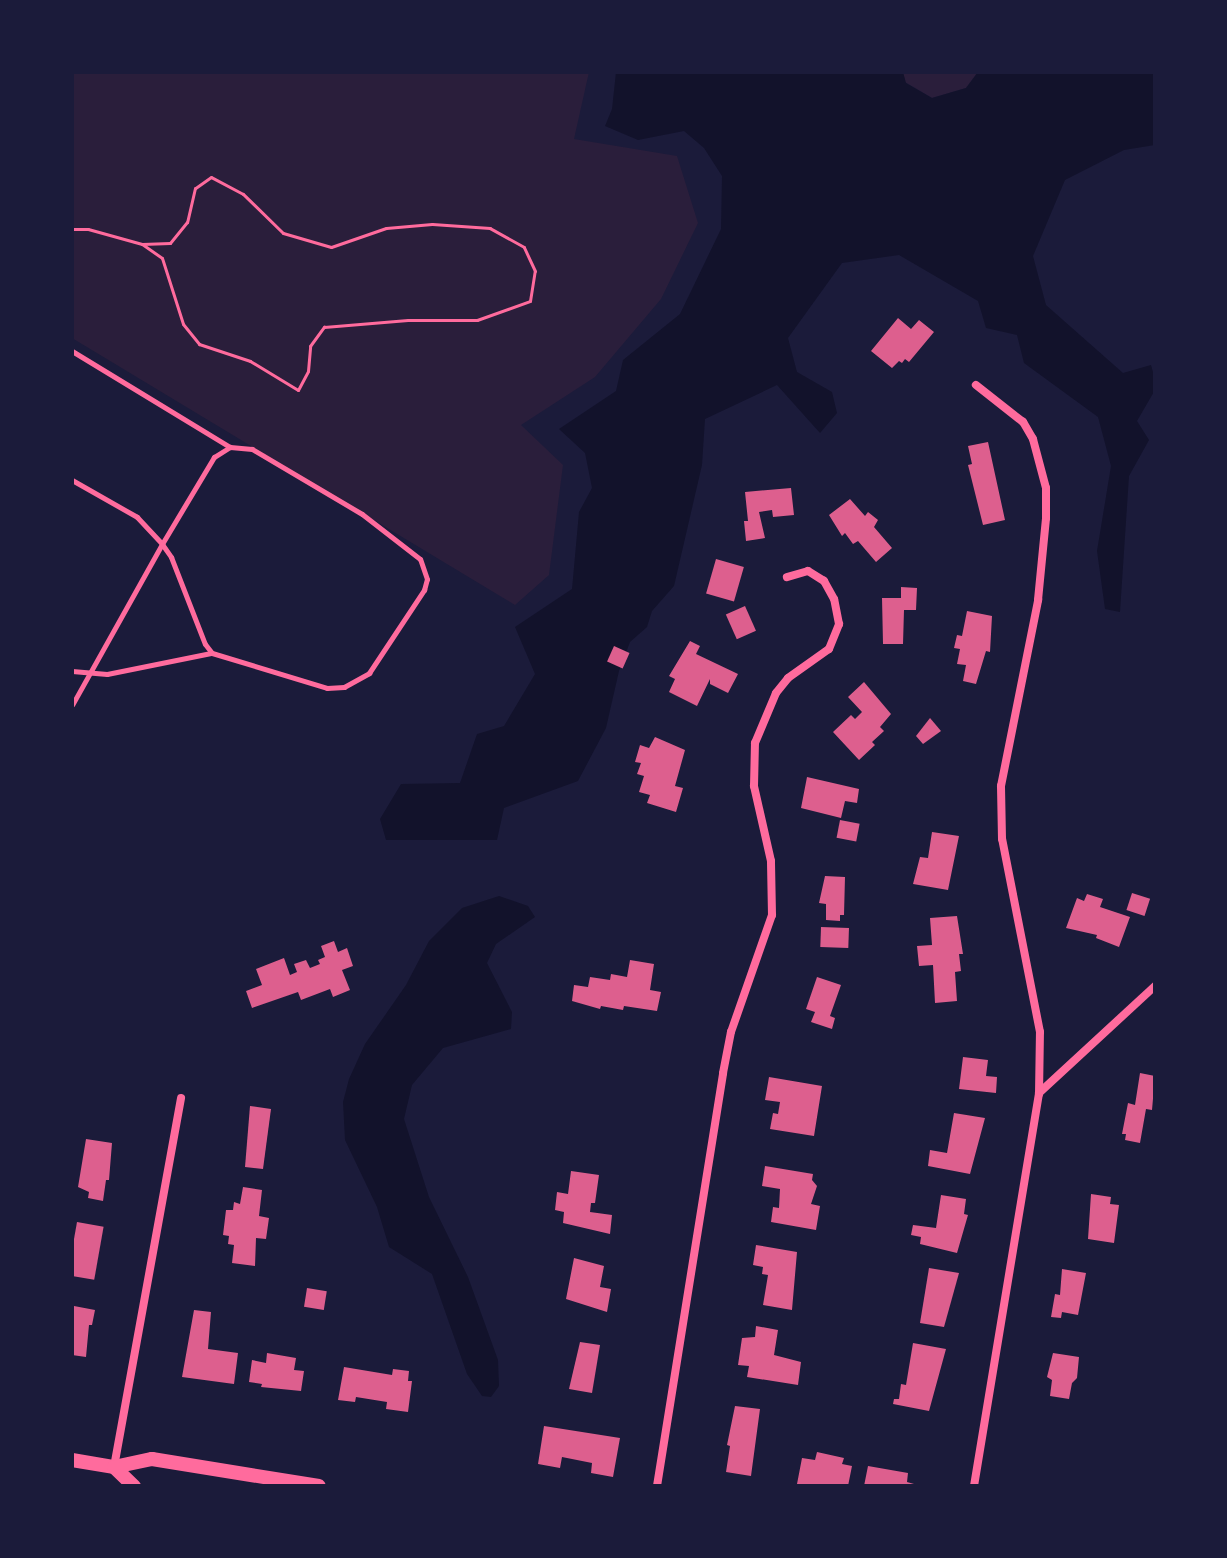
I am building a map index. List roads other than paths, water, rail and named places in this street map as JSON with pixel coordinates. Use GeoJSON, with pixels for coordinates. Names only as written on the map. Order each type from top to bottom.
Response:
{"type":"FeatureCollection","features":[{"type":"Feature","properties":{"kind":"main road"},"geometry":{"type":"LineString","coordinates":[[72,1460],[114,1467],[152,1459],[319,1486]]}},
{"type":"Feature","properties":{"kind":"main road"},"geometry":{"type":"LineString","coordinates":[[114,1467],[134,1486]]}},
{"type":"Feature","properties":{"kind":"street"},"geometry":{"type":"LineString","coordinates":[[974,1486],[1039,1094],[1040,1032],[1004,854],[1001,786],[1038,600],[1046,488],[1042,463],[1023,422],[976,385]]}},
{"type":"Feature","properties":{"kind":"street"},"geometry":{"type":"LineString","coordinates":[[657,1486],[731,1032],[772,915],[771,861],[754,786],[755,743],[776,693],[788,678],[829,649],[839,624],[834,599],[824,581],[808,571],[787,577]]}},
{"type":"Feature","properties":{"kind":"street"},"geometry":{"type":"LineString","coordinates":[[1039,1094],[1155,986]]}},
{"type":"Feature","properties":{"kind":"street"},"geometry":{"type":"LineString","coordinates":[[114,1467],[181,1098]]}},
{"type":"Feature","properties":{"kind":"lane"},"geometry":{"type":"LineString","coordinates":[[72,351],[230,447],[252,449],[362,514],[420,559],[427,579],[424,590],[369,673],[344,687],[327,688],[212,653],[107,674],[72,671]]}},
{"type":"Feature","properties":{"kind":"lane"},"geometry":{"type":"LineString","coordinates":[[72,705],[214,457],[230,447]]}},
{"type":"Feature","properties":{"kind":"lane"},"geometry":{"type":"LineString","coordinates":[[72,480],[137,517],[162,544],[171,557],[205,644],[212,653]]}}]}
